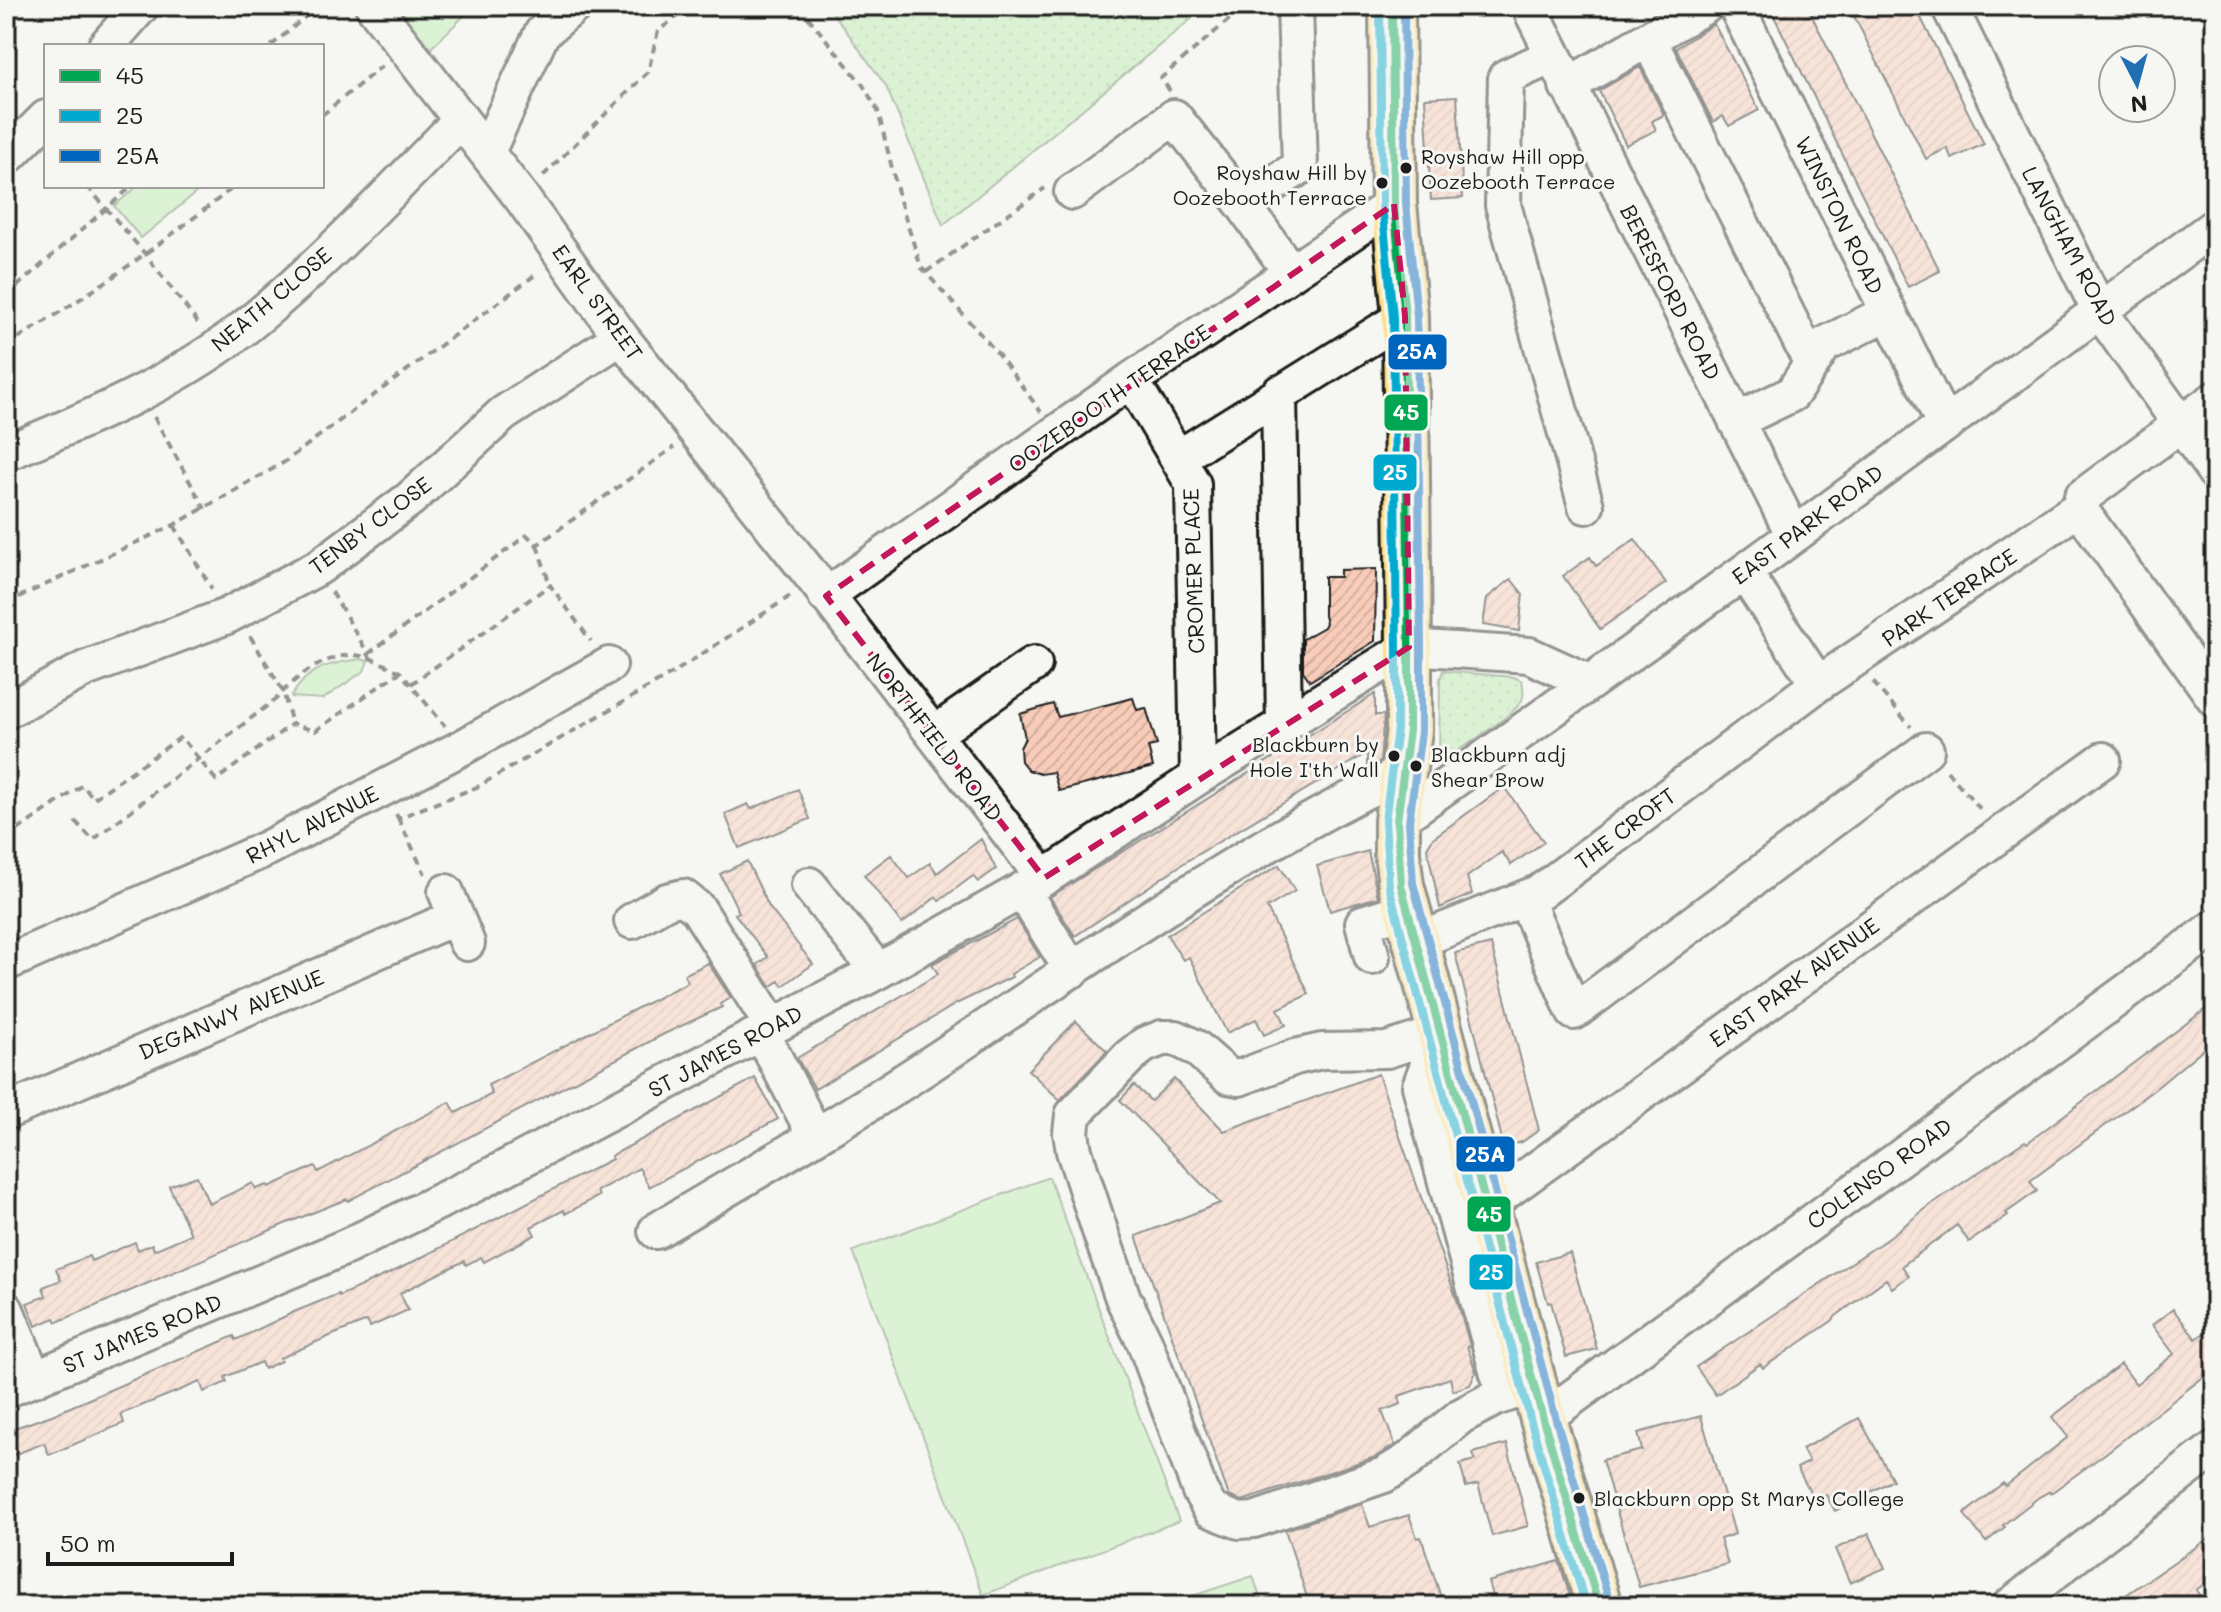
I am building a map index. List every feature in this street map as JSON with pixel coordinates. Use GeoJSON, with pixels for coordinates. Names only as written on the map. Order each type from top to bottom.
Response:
{"type":"FeatureCollection","features":[{"type":"Feature","properties":{"kind":"main road"},"geometry":{"type":"LineString","coordinates":[[1392,6],[1394,204],[1405,316],[1409,647],[1409,730],[1397,821],[1397,853],[1411,926],[1486,1206],[1599,1606]]}},
{"type":"Feature","properties":{"kind":"street"},"geometry":{"type":"LineString","coordinates":[[108,44],[141,6]]}},
{"type":"Feature","properties":{"kind":"street","name":"EARL STREET"},"geometry":{"type":"LineString","coordinates":[[373,6],[521,197],[621,337],[820,588]]}},
{"type":"Feature","properties":{"kind":"street"},"geometry":{"type":"LineString","coordinates":[[487,152],[542,33],[574,6]]}},
{"type":"Feature","properties":{"kind":"street"},"geometry":{"type":"LineString","coordinates":[[1242,203],[1300,167],[1295,6]]}},
{"type":"Feature","properties":{"kind":"street","name":"BERESFORD ROAD"},"geometry":{"type":"LineString","coordinates":[[1529,6],[1793,534]]}},
{"type":"Feature","properties":{"kind":"street"},"geometry":{"type":"LineString","coordinates":[[1586,506],[1503,205],[1506,77],[1560,71],[1649,40],[1705,6]]}},
{"type":"Feature","properties":{"kind":"street","name":"WINSTON ROAD"},"geometry":{"type":"LineString","coordinates":[[1736,6],[1944,423]]}},
{"type":"Feature","properties":{"kind":"street","name":"LANGHAM ROAD"},"geometry":{"type":"LineString","coordinates":[[1949,6],[2099,310],[2215,472]]}},
{"type":"Feature","properties":{"kind":"street"},"geometry":{"type":"LineString","coordinates":[[1649,40],[1812,364]]}},
{"type":"Feature","properties":{"kind":"street"},"geometry":{"type":"LineString","coordinates":[[1072,192],[1174,117],[1242,203],[1291,273]]}},
{"type":"Feature","properties":{"kind":"street"},"geometry":{"type":"LineString","coordinates":[[6,158],[44,120]]}},
{"type":"Feature","properties":{"kind":"street","name":"NEATH CLOSE"},"geometry":{"type":"LineString","coordinates":[[6,453],[76,424],[140,391],[238,332],[316,264],[460,121]]}},
{"type":"Feature","properties":{"kind":"street","name":"OOZEBOOTH TERRACE"},"geometry":{"type":"LineString","coordinates":[[820,588],[1055,434],[1394,204]]}},
{"type":"Feature","properties":{"kind":"street","name":"EAST PARK ROAD"},"geometry":{"type":"LineString","coordinates":[[1397,821],[1744,572],[2215,226]]}},
{"type":"Feature","properties":{"kind":"street"},"geometry":{"type":"LineString","coordinates":[[1736,421],[1792,394],[1824,345],[1889,312]]}},
{"type":"Feature","properties":{"kind":"street"},"geometry":{"type":"LineString","coordinates":[[1178,458],[1405,316]]}},
{"type":"Feature","properties":{"kind":"street","name":"TENBY CLOSE"},"geometry":{"type":"LineString","coordinates":[[6,711],[85,669],[232,613],[319,567],[410,499],[503,414],[621,337]]}},
{"type":"Feature","properties":{"kind":"street","name":"CROMER PLACE"},"geometry":{"type":"LineString","coordinates":[[1131,380],[1193,484],[1198,777]]}},
{"type":"Feature","properties":{"kind":"street"},"geometry":{"type":"LineString","coordinates":[[1279,393],[1284,726]]}},
{"type":"Feature","properties":{"kind":"street","name":"PARK TERRACE"},"geometry":{"type":"LineString","coordinates":[[1818,684],[2079,508],[2082,497],[2215,399]]}},
{"type":"Feature","properties":{"kind":"street"},"geometry":{"type":"LineString","coordinates":[[2079,508],[2215,699]]}},
{"type":"Feature","properties":{"kind":"street"},"geometry":{"type":"LineString","coordinates":[[1744,572],[1818,684]]}},
{"type":"Feature","properties":{"kind":"street","name":"NORTHFIELD ROAD"},"geometry":{"type":"LineString","coordinates":[[820,588],[934,734],[1033,884],[1072,970]]}},
{"type":"Feature","properties":{"kind":"street"},"geometry":{"type":"LineString","coordinates":[[1409,647],[1529,655],[1588,682]]}},
{"type":"Feature","properties":{"kind":"street","name":"ST JAMES ROAD"},"geometry":{"type":"LineString","coordinates":[[20,1384],[348,1246],[475,1184],[767,1030],[1033,884],[1198,777],[1409,647]]}},
{"type":"Feature","properties":{"kind":"street"},"geometry":{"type":"LineString","coordinates":[[934,734],[1034,664]]}},
{"type":"Feature","properties":{"kind":"street","name":"RHYL AVENUE"},"geometry":{"type":"LineString","coordinates":[[6,963],[268,848],[390,804],[463,747],[609,665]]}},
{"type":"Feature","properties":{"kind":"street","name":"THE CROFT"},"geometry":{"type":"LineString","coordinates":[[1372,957],[1363,923],[1411,926],[1540,892],[1818,684]]}},
{"type":"Feature","properties":{"kind":"street"},"geometry":{"type":"LineString","coordinates":[[1525,898],[1574,1012],[1926,750]]}},
{"type":"Feature","properties":{"kind":"street","name":"EAST PARK AVENUE"},"geometry":{"type":"LineString","coordinates":[[1486,1206],[2103,760]]}},
{"type":"Feature","properties":{"kind":"street"},"geometry":{"type":"LineString","coordinates":[[656,1231],[931,1064],[1182,897],[1332,807],[1404,772]]}},
{"type":"Feature","properties":{"kind":"street"},"geometry":{"type":"LineString","coordinates":[[809,885],[878,971]]}},
{"type":"Feature","properties":{"kind":"street"},"geometry":{"type":"LineString","coordinates":[[632,921],[667,901],[683,897],[698,909],[767,1030],[815,1135]]}},
{"type":"Feature","properties":{"kind":"street","name":"DEGANWY AVENUE"},"geometry":{"type":"LineString","coordinates":[[6,1112],[456,917]]}},
{"type":"Feature","properties":{"kind":"street","name":"COLENSO ROAD"},"geometry":{"type":"LineString","coordinates":[[1440,1033],[1387,1050],[1363,1052],[1342,1049],[1295,1057],[1239,1078],[1228,1076],[1196,1048],[1176,1038],[1162,1038],[1144,1045],[1130,1056],[1073,1115],[1071,1133],[1079,1167],[1123,1298],[1145,1343],[1200,1491],[1211,1510],[1239,1521],[1254,1520],[1384,1475],[1407,1461],[1461,1416],[1495,1398],[1539,1402],[2215,927]]}},
{"type":"Feature","properties":{"kind":"street"},"geometry":{"type":"LineString","coordinates":[[1440,1033],[1420,1086],[1424,1101],[1498,1374],[1539,1402]]}},
{"type":"Feature","properties":{"kind":"street"},"geometry":{"type":"LineString","coordinates":[[6,1310],[20,1384]]}},
{"type":"Feature","properties":{"kind":"street"},"geometry":{"type":"LineString","coordinates":[[2010,1606],[2215,1448]]}},
{"type":"Feature","properties":{"kind":"path"},"geometry":{"type":"LineString","coordinates":[[6,21],[19,6]]}},
{"type":"Feature","properties":{"kind":"path"},"geometry":{"type":"LineString","coordinates":[[273,44],[318,6]]}},
{"type":"Feature","properties":{"kind":"path"},"geometry":{"type":"LineString","coordinates":[[521,197],[648,72],[658,31],[691,6]]}},
{"type":"Feature","properties":{"kind":"path"},"geometry":{"type":"LineString","coordinates":[[799,6],[863,85],[878,111],[900,201],[921,267],[1014,374],[1055,434]]}},
{"type":"Feature","properties":{"kind":"path"},"geometry":{"type":"LineString","coordinates":[[1174,117],[1175,97],[1161,78],[1245,6]]}},
{"type":"Feature","properties":{"kind":"path"},"geometry":{"type":"LineString","coordinates":[[324,113],[404,47]]}},
{"type":"Feature","properties":{"kind":"path"},"geometry":{"type":"LineString","coordinates":[[926,272],[1058,179],[1072,192]]}},
{"type":"Feature","properties":{"kind":"path"},"geometry":{"type":"LineString","coordinates":[[89,188],[146,255],[215,347]]}},
{"type":"Feature","properties":{"kind":"path"},"geometry":{"type":"LineString","coordinates":[[6,296],[130,188]]}},
{"type":"Feature","properties":{"kind":"path"},"geometry":{"type":"LineString","coordinates":[[6,345],[64,312],[146,255],[232,188]]}},
{"type":"Feature","properties":{"kind":"path"},"geometry":{"type":"LineString","coordinates":[[6,603],[174,525],[283,463],[563,254]]}},
{"type":"Feature","properties":{"kind":"path"},"geometry":{"type":"LineString","coordinates":[[140,391],[205,509]]}},
{"type":"Feature","properties":{"kind":"path"},"geometry":{"type":"LineString","coordinates":[[537,545],[696,431]]}},
{"type":"Feature","properties":{"kind":"path"},"geometry":{"type":"LineString","coordinates":[[174,525],[283,691],[292,724]]}},
{"type":"Feature","properties":{"kind":"path"},"geometry":{"type":"LineString","coordinates":[[370,656],[527,535],[537,545],[550,585],[609,665]]}},
{"type":"Feature","properties":{"kind":"path"},"geometry":{"type":"LineString","coordinates":[[319,567],[370,656]]}},
{"type":"Feature","properties":{"kind":"path"},"geometry":{"type":"LineString","coordinates":[[411,684],[550,585]]}},
{"type":"Feature","properties":{"kind":"path"},"geometry":{"type":"LineString","coordinates":[[456,917],[434,892],[390,804],[477,787],[820,588]]}},
{"type":"Feature","properties":{"kind":"path"},"geometry":{"type":"LineString","coordinates":[[75,821],[93,840],[293,681],[329,660],[352,655],[370,656],[400,672],[463,747]]}},
{"type":"Feature","properties":{"kind":"path"},"geometry":{"type":"LineString","coordinates":[[292,724],[315,731],[400,672]]}},
{"type":"Feature","properties":{"kind":"path"},"geometry":{"type":"LineString","coordinates":[[6,838],[83,785],[93,799],[181,737],[216,780],[292,724]]}},
{"type":"Feature","properties":{"kind":"highlighted area"},"geometry":{"type":"Polygon","coordinates":[[[1394,204],[1405,316],[1409,647],[1044,878],[826,596],[1394,204]]]}},
{"type":"Feature","properties":{"kind":"green space"},"geometry":{"type":"Polygon","coordinates":[[[390,6],[474,6],[428,51],[390,6]]]}},
{"type":"Feature","properties":{"kind":"green space"},"geometry":{"type":"Polygon","coordinates":[[[828,6],[1207,6],[943,225],[886,86],[828,6]]]}},
{"type":"Feature","properties":{"kind":"green space"},"geometry":{"type":"Polygon","coordinates":[[[136,188],[202,188],[141,238],[114,206],[136,188]]]}},
{"type":"Feature","properties":{"kind":"green space"},"geometry":{"type":"Polygon","coordinates":[[[361,659],[368,661],[364,671],[323,699],[291,697],[312,673],[361,659]]]}},
{"type":"Feature","properties":{"kind":"green space"},"geometry":{"type":"Polygon","coordinates":[[[1443,671],[1514,677],[1522,681],[1524,693],[1517,707],[1508,715],[1439,763],[1440,679],[1443,671]]]}},
{"type":"Feature","properties":{"kind":"green space"},"geometry":{"type":"Polygon","coordinates":[[[1049,1177],[1179,1521],[983,1595],[853,1251],[1049,1177]]]}},
{"type":"Feature","properties":{"kind":"green space"},"geometry":{"type":"Polygon","coordinates":[[[1253,1576],[1263,1606],[1162,1606],[1253,1576]]]}},
{"type":"Feature","properties":{"kind":"building"},"geometry":{"type":"Polygon","coordinates":[[[1769,6],[1807,6],[1940,271],[1908,287],[1769,6]]]}},
{"type":"Feature","properties":{"kind":"building"},"geometry":{"type":"Polygon","coordinates":[[[1849,6],[1915,6],[1984,144],[1952,159],[1947,148],[1926,159],[1849,6]]]}},
{"type":"Feature","properties":{"kind":"building"},"geometry":{"type":"Polygon","coordinates":[[[1714,24],[1759,110],[1729,126],[1723,116],[1713,122],[1676,48],[1714,24]]]}},
{"type":"Feature","properties":{"kind":"building"},"geometry":{"type":"Polygon","coordinates":[[[1640,67],[1664,115],[1652,121],[1656,130],[1626,145],[1599,91],[1640,67]]]}},
{"type":"Feature","properties":{"kind":"building"},"geometry":{"type":"Polygon","coordinates":[[[1457,96],[1463,198],[1431,200],[1425,98],[1457,96]]]}},
{"type":"Feature","properties":{"kind":"building"},"geometry":{"type":"Polygon","coordinates":[[[1635,539],[1666,583],[1600,629],[1563,576],[1590,557],[1596,566],[1635,539]]]}},
{"type":"Feature","properties":{"kind":"building"},"geometry":{"type":"Polygon","coordinates":[[[1376,569],[1375,641],[1310,681],[1303,671],[1303,639],[1326,623],[1324,577],[1340,577],[1340,570],[1376,569]]]}},
{"type":"Feature","properties":{"kind":"building"},"geometry":{"type":"Polygon","coordinates":[[[1511,579],[1523,594],[1519,631],[1483,625],[1487,598],[1511,579]]]}},
{"type":"Feature","properties":{"kind":"building"},"geometry":{"type":"Polygon","coordinates":[[[1375,694],[1375,715],[1384,715],[1380,762],[1367,768],[1367,753],[1190,859],[1075,936],[1050,897],[1375,694]]]}},
{"type":"Feature","properties":{"kind":"building"},"geometry":{"type":"Polygon","coordinates":[[[1133,698],[1137,710],[1146,708],[1157,745],[1148,747],[1153,767],[1059,791],[1053,772],[1040,774],[1028,770],[1021,761],[1020,748],[1025,738],[1020,714],[1053,704],[1058,717],[1133,698]]]}},
{"type":"Feature","properties":{"kind":"building"},"geometry":{"type":"Polygon","coordinates":[[[1504,787],[1544,842],[1511,865],[1502,852],[1467,877],[1472,894],[1440,908],[1427,848],[1433,838],[1504,787]]]}},
{"type":"Feature","properties":{"kind":"building"},"geometry":{"type":"Polygon","coordinates":[[[798,789],[810,819],[739,848],[725,814],[748,804],[751,809],[798,789]]]}},
{"type":"Feature","properties":{"kind":"building"},"geometry":{"type":"Polygon","coordinates":[[[981,839],[996,869],[978,882],[973,876],[939,901],[936,897],[902,924],[864,875],[891,855],[909,878],[930,863],[937,873],[981,839]]]}},
{"type":"Feature","properties":{"kind":"building"},"geometry":{"type":"Polygon","coordinates":[[[1368,851],[1378,897],[1330,911],[1317,866],[1368,851]]]}},
{"type":"Feature","properties":{"kind":"building"},"geometry":{"type":"Polygon","coordinates":[[[747,861],[769,907],[813,964],[783,986],[779,981],[771,987],[757,965],[768,957],[735,914],[739,912],[720,874],[747,861]]]}},
{"type":"Feature","properties":{"kind":"building"},"geometry":{"type":"Polygon","coordinates":[[[1279,865],[1295,891],[1267,908],[1309,994],[1278,1009],[1286,1025],[1264,1035],[1256,1019],[1227,1033],[1189,957],[1183,960],[1167,935],[1279,865]]]}},
{"type":"Feature","properties":{"kind":"building"},"geometry":{"type":"Polygon","coordinates":[[[1017,919],[1040,957],[1011,974],[1012,977],[956,1004],[815,1089],[797,1058],[938,974],[932,964],[1017,919]]]}},
{"type":"Feature","properties":{"kind":"building"},"geometry":{"type":"Polygon","coordinates":[[[1491,944],[1539,1130],[1522,1142],[1504,1147],[1455,953],[1491,944]]]}},
{"type":"Feature","properties":{"kind":"building"},"geometry":{"type":"Polygon","coordinates":[[[708,963],[731,998],[720,1004],[722,1007],[664,1034],[348,1201],[287,1223],[57,1322],[55,1318],[36,1326],[27,1303],[46,1296],[43,1287],[61,1280],[56,1269],[89,1256],[91,1261],[135,1242],[138,1250],[152,1244],[154,1250],[191,1234],[169,1186],[197,1176],[209,1204],[253,1183],[256,1189],[269,1187],[315,1166],[318,1172],[450,1102],[456,1113],[492,1094],[488,1085],[688,982],[684,975],[708,963]]]}},
{"type":"Feature","properties":{"kind":"building"},"geometry":{"type":"Polygon","coordinates":[[[2215,1002],[2215,1039],[2155,1089],[2030,1181],[2037,1191],[2006,1213],[2008,1215],[1969,1242],[1957,1225],[1902,1266],[1909,1276],[1892,1288],[1886,1279],[1832,1321],[1763,1368],[1760,1364],[1716,1395],[1696,1367],[1884,1241],[1933,1203],[2025,1141],[2027,1143],[2215,1002]]]}},
{"type":"Feature","properties":{"kind":"building"},"geometry":{"type":"Polygon","coordinates":[[[1076,1021],[1107,1051],[1060,1100],[1028,1070],[1076,1021]]]}},
{"type":"Feature","properties":{"kind":"building"},"geometry":{"type":"Polygon","coordinates":[[[1378,1074],[1458,1303],[1476,1372],[1470,1385],[1453,1391],[1450,1378],[1399,1396],[1401,1404],[1382,1411],[1395,1445],[1375,1457],[1242,1501],[1229,1496],[1136,1236],[1220,1203],[1120,1100],[1134,1085],[1151,1101],[1174,1079],[1224,1131],[1378,1074]]]}},
{"type":"Feature","properties":{"kind":"building"},"geometry":{"type":"Polygon","coordinates":[[[755,1078],[778,1119],[649,1187],[639,1168],[597,1191],[599,1196],[531,1227],[535,1235],[484,1262],[481,1257],[466,1265],[464,1261],[400,1293],[408,1310],[370,1327],[367,1321],[330,1336],[280,1358],[281,1361],[264,1369],[261,1362],[225,1377],[227,1382],[204,1392],[200,1382],[121,1414],[124,1423],[49,1455],[44,1443],[6,1458],[6,1431],[52,1415],[234,1336],[236,1340],[294,1312],[399,1269],[612,1159],[611,1156],[755,1078]]]}},
{"type":"Feature","properties":{"kind":"building"},"geometry":{"type":"Polygon","coordinates":[[[1570,1253],[1597,1349],[1566,1357],[1536,1262],[1570,1253]]]}},
{"type":"Feature","properties":{"kind":"building"},"geometry":{"type":"Polygon","coordinates":[[[2173,1309],[2196,1339],[2215,1325],[2215,1368],[2106,1453],[2051,1493],[2039,1497],[1986,1542],[1964,1514],[2003,1483],[2006,1486],[2068,1437],[2052,1417],[2121,1364],[2136,1384],[2174,1354],[2152,1325],[2173,1309]]]}},
{"type":"Feature","properties":{"kind":"building"},"geometry":{"type":"Polygon","coordinates":[[[1701,1416],[1735,1534],[1720,1539],[1728,1564],[1639,1587],[1602,1460],[1642,1450],[1638,1433],[1701,1416]]]}},
{"type":"Feature","properties":{"kind":"building"},"geometry":{"type":"Polygon","coordinates":[[[1859,1418],[1893,1480],[1835,1511],[1826,1495],[1815,1501],[1797,1468],[1809,1462],[1802,1449],[1859,1418]]]}},
{"type":"Feature","properties":{"kind":"building"},"geometry":{"type":"Polygon","coordinates":[[[1507,1444],[1528,1526],[1492,1536],[1478,1484],[1466,1487],[1460,1464],[1475,1460],[1473,1453],[1507,1444]]]}},
{"type":"Feature","properties":{"kind":"building"},"geometry":{"type":"Polygon","coordinates":[[[1362,1504],[1370,1527],[1409,1515],[1417,1538],[1421,1537],[1442,1600],[1423,1606],[1310,1606],[1285,1530],[1362,1504]]]}},
{"type":"Feature","properties":{"kind":"building"},"geometry":{"type":"Polygon","coordinates":[[[1869,1533],[1885,1568],[1850,1583],[1835,1549],[1869,1533]]]}},
{"type":"Feature","properties":{"kind":"building"},"geometry":{"type":"Polygon","coordinates":[[[2215,1534],[2215,1576],[2196,1590],[2207,1606],[2110,1606],[2215,1534]]]}},
{"type":"Feature","properties":{"kind":"building"},"geometry":{"type":"Polygon","coordinates":[[[1559,1561],[1573,1606],[1495,1606],[1488,1582],[1559,1561]]]}},
{"type":"Feature","properties":{"kind":"transit line","name":"25"},"geometry":{"type":"LineString","coordinates":[[1380,6],[1382,204],[1393,317],[1397,647],[1397,729],[1385,821],[1389,886],[1531,1422],[1586,1606]]}},
{"type":"Feature","properties":{"kind":"transit line","name":"45"},"geometry":{"type":"LineString","coordinates":[[1392,6],[1394,204],[1405,316],[1409,647],[1409,730],[1397,821],[1401,885],[1543,1419],[1599,1606]]}},
{"type":"Feature","properties":{"kind":"transit line","name":"25A"},"geometry":{"type":"LineString","coordinates":[[1404,6],[1406,203],[1417,316],[1421,647],[1421,732],[1409,822],[1413,883],[1555,1416],[1610,1603]]}},
{"type":"Feature","properties":{"kind":"place","name":"Royshaw Hill opp Oozebooth Terrace"},"geometry":{"type":"Point","coordinates":[1406,168]}},
{"type":"Feature","properties":{"kind":"place","name":"Royshaw Hill by Oozebooth Terrace"},"geometry":{"type":"Point","coordinates":[1382,183]}},
{"type":"Feature","properties":{"kind":"place","name":"Blackburn by Hole I'th Wall"},"geometry":{"type":"Point","coordinates":[1394,756]}},
{"type":"Feature","properties":{"kind":"place","name":"Blackburn adj Shear Brow"},"geometry":{"type":"Point","coordinates":[1416,766]}},
{"type":"Feature","properties":{"kind":"place","name":"Blackburn opp St Marys College"},"geometry":{"type":"Point","coordinates":[1579,1498]}}]}
